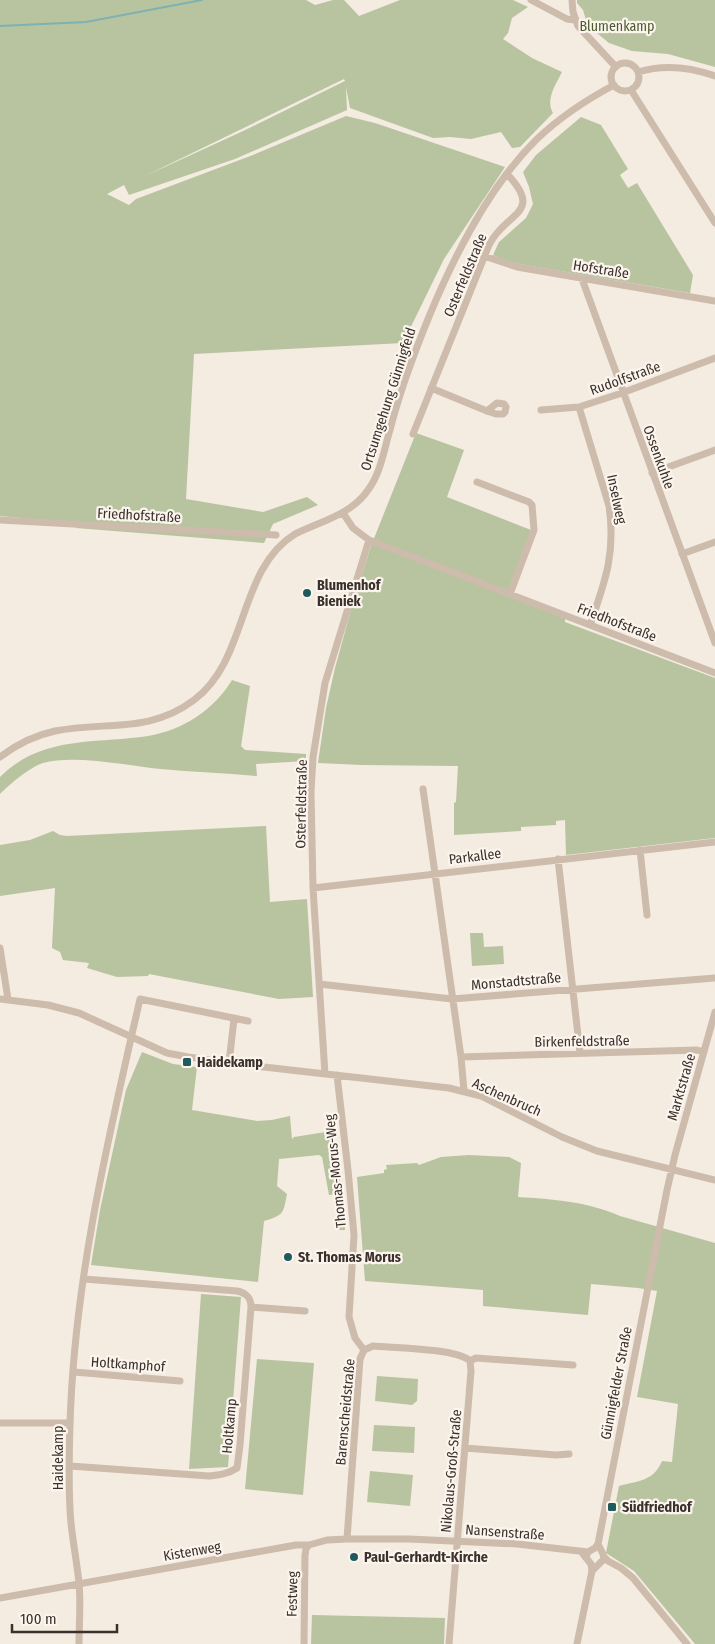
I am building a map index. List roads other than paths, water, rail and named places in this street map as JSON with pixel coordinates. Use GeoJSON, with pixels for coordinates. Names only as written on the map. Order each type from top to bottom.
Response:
{"type":"FeatureCollection","features":[{"type":"Feature","properties":{"kind":"street"},"geometry":{"type":"LineString","coordinates":[[531,0],[567,19],[575,20]]}},
{"type":"Feature","properties":{"kind":"street"},"geometry":{"type":"LineString","coordinates":[[572,0],[575,20],[616,67]]}},
{"type":"Feature","properties":{"kind":"street"},"geometry":{"type":"LineString","coordinates":[[622,64],[634,67],[638,72],[638,82],[631,90],[620,90],[614,84],[612,75],[616,67],[622,64]]}},
{"type":"Feature","properties":{"kind":"street"},"geometry":{"type":"LineString","coordinates":[[638,72],[654,68],[685,68],[715,76]]}},
{"type":"Feature","properties":{"kind":"street"},"geometry":{"type":"LineString","coordinates":[[507,174],[522,155],[553,125],[574,108],[614,84]]}},
{"type":"Feature","properties":{"kind":"street"},"geometry":{"type":"LineString","coordinates":[[631,90],[715,223]]}},
{"type":"Feature","properties":{"kind":"street","name":"Osterfeldstraße"},"geometry":{"type":"LineString","coordinates":[[413,434],[484,256],[495,234],[522,208],[524,201],[520,188],[507,174]]}},
{"type":"Feature","properties":{"kind":"street","name":"Ortsumgehung Günnigfeld"},"geometry":{"type":"LineString","coordinates":[[0,757],[21,744],[55,731],[148,722],[180,710],[208,688],[219,674],[228,656],[257,581],[272,555],[295,534],[343,513],[362,497],[374,480],[405,380],[431,313],[477,220],[507,174]]}},
{"type":"Feature","properties":{"kind":"street","name":"Hofstraße"},"geometry":{"type":"LineString","coordinates":[[484,256],[517,267],[715,301]]}},
{"type":"Feature","properties":{"kind":"street","name":"Ossenkuhle"},"geometry":{"type":"LineString","coordinates":[[582,278],[622,393],[715,640]]}},
{"type":"Feature","properties":{"kind":"street","name":"Rudolfstraße"},"geometry":{"type":"LineString","coordinates":[[540,410],[579,407],[715,358]]}},
{"type":"Feature","properties":{"kind":"street"},"geometry":{"type":"LineString","coordinates":[[431,388],[487,410]]}},
{"type":"Feature","properties":{"kind":"street","name":"Inselweg"},"geometry":{"type":"LineString","coordinates":[[579,407],[609,506],[611,522],[610,560],[605,583],[590,625]]}},
{"type":"Feature","properties":{"kind":"street"},"geometry":{"type":"LineString","coordinates":[[652,473],[715,450]]}},
{"type":"Feature","properties":{"kind":"street"},"geometry":{"type":"LineString","coordinates":[[477,482],[529,502],[532,505],[534,530],[510,594]]}},
{"type":"Feature","properties":{"kind":"street","name":"Friedhofstraße"},"geometry":{"type":"LineString","coordinates":[[343,513],[353,528],[369,540],[715,673]]}},
{"type":"Feature","properties":{"kind":"street","name":"Friedhofstraße"},"geometry":{"type":"LineString","coordinates":[[0,520],[276,535]]}},
{"type":"Feature","properties":{"kind":"street","name":"Osterfeldstraße"},"geometry":{"type":"LineString","coordinates":[[325,1074],[313,888],[311,792],[313,757],[325,683],[369,540]]}},
{"type":"Feature","properties":{"kind":"street"},"geometry":{"type":"LineString","coordinates":[[682,554],[715,542]]}},
{"type":"Feature","properties":{"kind":"street"},"geometry":{"type":"LineString","coordinates":[[423,789],[464,1091]]}},
{"type":"Feature","properties":{"kind":"street","name":"Parkallee"},"geometry":{"type":"LineString","coordinates":[[313,888],[715,842]]}},
{"type":"Feature","properties":{"kind":"street"},"geometry":{"type":"LineString","coordinates":[[640,850],[647,915]]}},
{"type":"Feature","properties":{"kind":"street"},"geometry":{"type":"LineString","coordinates":[[558,859],[580,1054]]}},
{"type":"Feature","properties":{"kind":"street"},"geometry":{"type":"LineString","coordinates":[[0,948],[4,999]]}},
{"type":"Feature","properties":{"kind":"street","name":"Monstadtstraße"},"geometry":{"type":"LineString","coordinates":[[319,984],[452,999],[715,978]]}},
{"type":"Feature","properties":{"kind":"street","name":"Aschenbruch"},"geometry":{"type":"LineString","coordinates":[[4,999],[48,1005],[79,1013],[167,1053],[229,1063],[464,1091],[481,1096],[585,1147],[715,1180]]}},
{"type":"Feature","properties":{"kind":"street","name":"Haidekamp"},"geometry":{"type":"LineString","coordinates":[[79,1644],[80,1584],[71,1522],[70,1423],[79,1309],[92,1226],[140,999],[234,1019]]}},
{"type":"Feature","properties":{"kind":"street","name":"Marktstraße"},"geometry":{"type":"LineString","coordinates":[[672,1170],[715,1012]]}},
{"type":"Feature","properties":{"kind":"street"},"geometry":{"type":"LineString","coordinates":[[229,1063],[234,1019],[248,1021]]}},
{"type":"Feature","properties":{"kind":"street","name":"Birkenfeldstraße"},"geometry":{"type":"LineString","coordinates":[[460,1056],[697,1050],[704,1052]]}},
{"type":"Feature","properties":{"kind":"street","name":"Thomas-Morus-Weg"},"geometry":{"type":"LineString","coordinates":[[337,1076],[354,1235],[348,1317],[355,1338],[364,1350]]}},
{"type":"Feature","properties":{"kind":"street","name":"Günnigfelder Straße"},"geometry":{"type":"LineString","coordinates":[[598,1547],[659,1228],[672,1170]]}},
{"type":"Feature","properties":{"kind":"street"},"geometry":{"type":"LineString","coordinates":[[84,1279],[237,1291],[249,1297],[251,1307],[305,1312]]}},
{"type":"Feature","properties":{"kind":"street","name":"Holtkamp"},"geometry":{"type":"LineString","coordinates":[[70,1466],[209,1476],[231,1472],[237,1468],[251,1307]]}},
{"type":"Feature","properties":{"kind":"street","name":"Barenscheidstraße"},"geometry":{"type":"LineString","coordinates":[[346,1538],[360,1359],[364,1350],[373,1346],[457,1354],[466,1357],[470,1361],[476,1358],[573,1365]]}},
{"type":"Feature","properties":{"kind":"street","name":"Nikolaus-Groß-Straße"},"geometry":{"type":"LineString","coordinates":[[449,1644],[471,1371],[470,1361]]}},
{"type":"Feature","properties":{"kind":"street","name":"Holtkamphof"},"geometry":{"type":"LineString","coordinates":[[74,1372],[180,1381]]}},
{"type":"Feature","properties":{"kind":"street"},"geometry":{"type":"LineString","coordinates":[[0,1423],[70,1423]]}},
{"type":"Feature","properties":{"kind":"street"},"geometry":{"type":"LineString","coordinates":[[465,1448],[556,1455],[569,1454]]}},
{"type":"Feature","properties":{"kind":"street","name":"Nansenstraße"},"geometry":{"type":"LineString","coordinates":[[309,1545],[327,1540],[346,1538],[409,1539],[518,1544],[585,1554]]}},
{"type":"Feature","properties":{"kind":"street","name":"Kistenweg"},"geometry":{"type":"LineString","coordinates":[[0,1598],[296,1545],[309,1545]]}},
{"type":"Feature","properties":{"kind":"street","name":"Festweg"},"geometry":{"type":"LineString","coordinates":[[304,1644],[305,1555],[309,1545]]}},
{"type":"Feature","properties":{"kind":"street"},"geometry":{"type":"LineString","coordinates":[[577,1644],[599,1564],[598,1547],[585,1554],[599,1564],[621,1568],[633,1578],[687,1644]]}},
{"type":"Feature","properties":{"kind":"waterway"},"geometry":{"type":"LineString","coordinates":[[0,26],[86,22],[202,0]]}},
{"type":"Feature","properties":{"kind":"place","name":"Blumenhof Bieniek"},"geometry":{"type":"Point","coordinates":[307,593]}},
{"type":"Feature","properties":{"kind":"place","name":"Haidekamp"},"geometry":{"type":"Point","coordinates":[187,1062]}},
{"type":"Feature","properties":{"kind":"place","name":"St. Thomas Morus"},"geometry":{"type":"Point","coordinates":[288,1257]}},
{"type":"Feature","properties":{"kind":"place","name":"Südfriedhof"},"geometry":{"type":"Point","coordinates":[612,1507]}},
{"type":"Feature","properties":{"kind":"place","name":"Paul-Gerhardt-Kirche"},"geometry":{"type":"Point","coordinates":[354,1557]}},
{"type":"Feature","properties":{"kind":"park label","name":"Blumenkamp"},"geometry":{"type":"Point","coordinates":[617,26]}}]}
